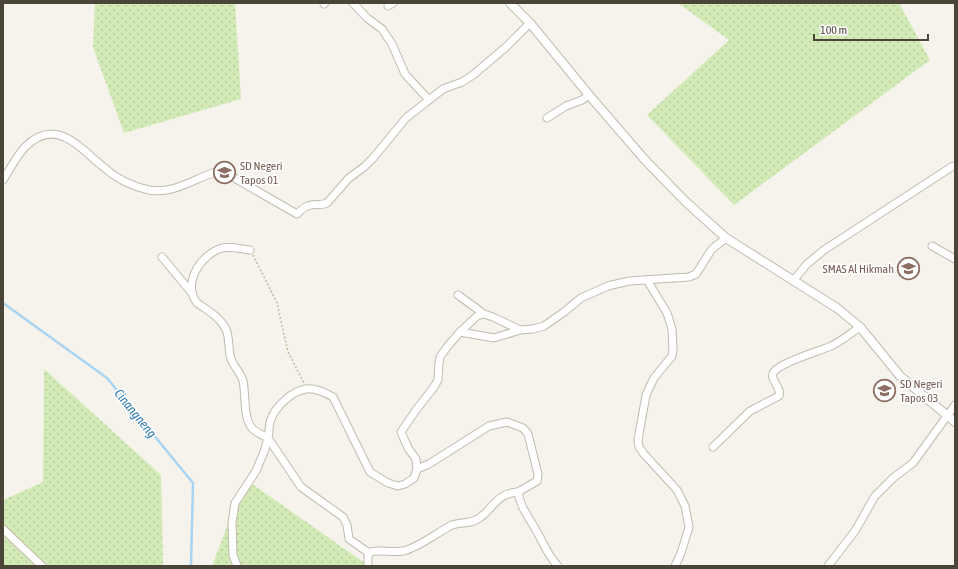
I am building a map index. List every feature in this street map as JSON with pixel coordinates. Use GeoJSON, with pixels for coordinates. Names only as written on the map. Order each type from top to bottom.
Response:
{"type":"FeatureCollection","features":[{"type":"Feature","properties":{"kind":"street"},"geometry":{"type":"LineString","coordinates":[[353,3],[367,18],[382,29],[392,44],[406,74],[429,100]]}},
{"type":"Feature","properties":{"kind":"street"},"geometry":{"type":"LineString","coordinates":[[510,3],[530,23],[645,160],[686,202],[726,238],[837,308],[860,327],[900,376],[955,422]]}},
{"type":"Feature","properties":{"kind":"street"},"geometry":{"type":"LineString","coordinates":[[3,180],[18,156],[31,141],[49,134],[59,135],[76,143],[114,175],[138,187],[162,191],[175,188],[219,171],[224,172],[297,214],[306,206],[328,203],[349,178],[364,167],[374,157],[406,118],[443,89],[462,82],[473,75],[506,47],[530,23]]}},
{"type":"Feature","properties":{"kind":"street"},"geometry":{"type":"LineString","coordinates":[[547,118],[566,106],[582,100],[589,95]]}},
{"type":"Feature","properties":{"kind":"street"},"geometry":{"type":"LineString","coordinates":[[793,281],[807,264],[824,250],[955,166]]}},
{"type":"Feature","properties":{"kind":"street"},"geometry":{"type":"LineString","coordinates":[[460,332],[494,338],[520,330],[544,326],[581,298],[608,286],[629,281],[689,276],[696,274],[712,249],[726,238]]}},
{"type":"Feature","properties":{"kind":"street"},"geometry":{"type":"LineString","coordinates":[[932,246],[955,259]]}},
{"type":"Feature","properties":{"kind":"street"},"geometry":{"type":"LineString","coordinates":[[192,292],[191,284],[195,273],[199,266],[210,255],[216,251],[229,247],[250,250]]}},
{"type":"Feature","properties":{"kind":"street"},"geometry":{"type":"LineString","coordinates":[[162,257],[192,292],[197,303],[221,321],[226,329],[234,367],[243,378],[245,400],[253,430],[268,438],[301,487],[340,513],[348,525],[349,539],[368,553]]}},
{"type":"Feature","properties":{"kind":"street"},"geometry":{"type":"LineString","coordinates":[[647,280],[667,314],[672,329],[673,349],[672,356],[654,378],[646,395],[638,440],[639,447],[677,490],[685,506],[689,527],[676,566]]}},
{"type":"Feature","properties":{"kind":"street"},"geometry":{"type":"LineString","coordinates":[[458,295],[484,314],[520,330]]}},
{"type":"Feature","properties":{"kind":"street"},"geometry":{"type":"LineString","coordinates":[[236,566],[233,555],[232,523],[235,503],[256,471],[264,452],[271,420],[278,408],[290,397],[307,389],[317,390],[333,397],[370,472],[388,483],[398,486],[405,484],[414,478],[417,469],[416,459],[408,448],[401,432],[438,380],[440,358],[447,347],[460,332],[478,316],[484,314]]}},
{"type":"Feature","properties":{"kind":"street"},"geometry":{"type":"LineString","coordinates":[[713,447],[750,411],[779,396],[780,392],[772,377],[776,370],[788,363],[831,346],[860,327]]}},
{"type":"Feature","properties":{"kind":"street"},"geometry":{"type":"LineString","coordinates":[[828,566],[855,531],[876,496],[893,478],[913,463],[955,405]]}},
{"type":"Feature","properties":{"kind":"street"},"geometry":{"type":"LineString","coordinates":[[368,553],[372,551],[404,551],[460,522],[477,520],[498,498],[511,492],[518,492],[537,481],[538,474],[528,434],[523,428],[508,422],[489,426],[429,464],[417,469]]}},
{"type":"Feature","properties":{"kind":"street"},"geometry":{"type":"LineString","coordinates":[[518,492],[526,515],[541,539],[549,556],[558,566]]}},
{"type":"Feature","properties":{"kind":"street"},"geometry":{"type":"LineString","coordinates":[[3,529],[42,566]]}},
{"type":"Feature","properties":{"kind":"street"},"geometry":{"type":"LineString","coordinates":[[368,553],[368,566]]}},
{"type":"Feature","properties":{"kind":"path"},"geometry":{"type":"LineString","coordinates":[[250,250],[276,303],[288,352],[307,389]]}},
{"type":"Feature","properties":{"kind":"green space"},"geometry":{"type":"Polygon","coordinates":[[[95,3],[235,3],[241,99],[124,133],[93,47],[95,3]]]}},
{"type":"Feature","properties":{"kind":"green space"},"geometry":{"type":"Polygon","coordinates":[[[678,3],[899,3],[930,60],[734,205],[647,115],[729,40],[678,3]]]}},
{"type":"Feature","properties":{"kind":"green space"},"geometry":{"type":"Polygon","coordinates":[[[44,369],[161,475],[163,566],[3,566],[3,500],[43,482],[44,369]]]}},
{"type":"Feature","properties":{"kind":"green space"},"geometry":{"type":"Polygon","coordinates":[[[245,479],[369,566],[212,566],[245,479]]]}},
{"type":"Feature","properties":{"kind":"waterway","name":"Cinangneng"},"geometry":{"type":"LineString","coordinates":[[3,303],[107,378],[193,483],[191,566]]}},
{"type":"Feature","properties":{"kind":"place","name":"SD Negeri Tapos 01"},"geometry":{"type":"Point","coordinates":[224,173]}},
{"type":"Feature","properties":{"kind":"place","name":"SMAS Al Hikmah"},"geometry":{"type":"Point","coordinates":[909,269]}},
{"type":"Feature","properties":{"kind":"place","name":"SD Negeri Tapos 03"},"geometry":{"type":"Point","coordinates":[885,391]}}]}
